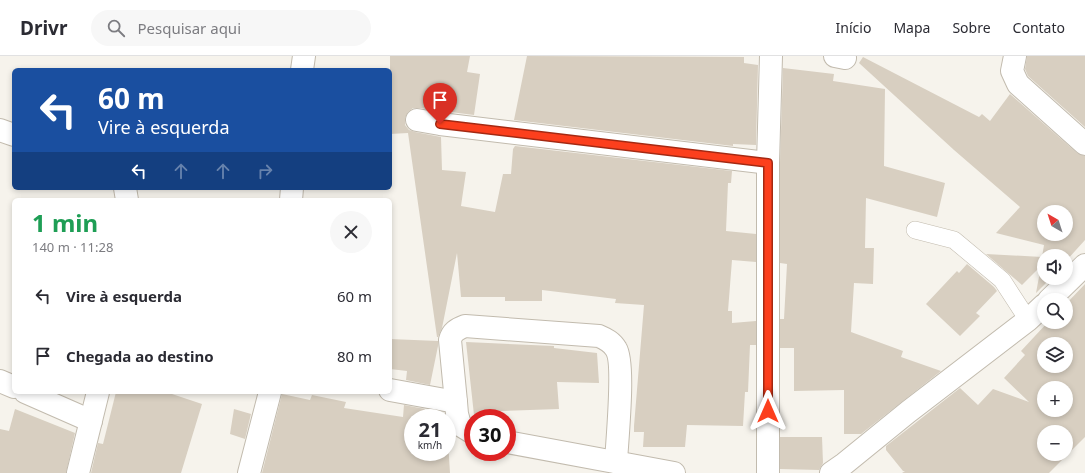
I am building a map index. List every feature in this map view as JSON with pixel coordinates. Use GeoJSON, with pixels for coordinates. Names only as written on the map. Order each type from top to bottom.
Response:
{"type":"FeatureCollection","features":[{"type":"Feature","properties":{"kind":"street"},"geometry":{"type":"LineString","coordinates":[[302,68],[304,56]]}},
{"type":"Feature","properties":{"kind":"street"},"geometry":{"type":"LineString","coordinates":[[768,473],[768,163],[771,56]]}},
{"type":"Feature","properties":{"kind":"street"},"geometry":{"type":"LineString","coordinates":[[1015,56],[1012,71],[1018,84],[1085,144]]}},
{"type":"Feature","properties":{"kind":"street"},"geometry":{"type":"LineString","coordinates":[[417,120],[768,163]]}},
{"type":"Feature","properties":{"kind":"street"},"geometry":{"type":"LineString","coordinates":[[0,130],[12,134]]}},
{"type":"Feature","properties":{"kind":"street"},"geometry":{"type":"LineString","coordinates":[[1056,293],[1085,266]]}},
{"type":"Feature","properties":{"kind":"street"},"geometry":{"type":"LineString","coordinates":[[831,473],[1037,312]]}},
{"type":"Feature","properties":{"kind":"street"},"geometry":{"type":"LineString","coordinates":[[464,427],[460,424],[456,414],[450,340],[451,334],[458,329],[465,326],[599,336],[608,340],[617,350],[620,369],[616,462]]}},
{"type":"Feature","properties":{"kind":"street"},"geometry":{"type":"LineString","coordinates":[[0,381],[12,386]]}},
{"type":"Feature","properties":{"kind":"street"},"geometry":{"type":"LineString","coordinates":[[392,390],[456,402]]}},
{"type":"Feature","properties":{"kind":"street"},"geometry":{"type":"LineString","coordinates":[[30,394],[91,421]]}},
{"type":"Feature","properties":{"kind":"street"},"geometry":{"type":"LineString","coordinates":[[78,473],[98,394]]}},
{"type":"Feature","properties":{"kind":"street"},"geometry":{"type":"LineString","coordinates":[[249,473],[269,394]]}},
{"type":"Feature","properties":{"kind":"street"},"geometry":{"type":"LineString","coordinates":[[516,444],[674,473]]}},
{"type":"Feature","properties":{"kind":"lane"},"geometry":{"type":"LineString","coordinates":[[915,230],[954,240],[1002,280],[1028,320]]}},
{"type":"Feature","properties":{"kind":"building"},"geometry":{"type":"Polygon","coordinates":[[[390,56],[470,56],[467,72],[480,74],[474,115],[413,108],[408,112],[405,118],[405,125],[409,130],[441,137],[442,170],[466,172],[461,206],[495,212],[503,174],[511,174],[513,149],[515,146],[732,171],[731,183],[728,183],[726,231],[756,234],[756,262],[732,260],[728,311],[732,311],[732,323],[756,321],[756,345],[750,345],[748,392],[745,392],[743,426],[687,425],[685,447],[643,447],[644,432],[634,432],[634,426],[644,305],[615,303],[616,299],[542,290],[542,301],[505,301],[505,297],[461,297],[457,253],[442,328],[437,337],[408,133],[392,134],[392,68],[390,68],[390,56]]]}},
{"type":"Feature","properties":{"kind":"building"},"geometry":{"type":"Polygon","coordinates":[[[527,56],[744,57],[744,63],[758,65],[756,145],[733,144],[733,146],[514,120],[527,56]]]}},
{"type":"Feature","properties":{"kind":"building"},"geometry":{"type":"Polygon","coordinates":[[[1027,56],[1085,56],[1085,127],[1028,76],[1025,69],[1027,56]]]}},
{"type":"Feature","properties":{"kind":"building"},"geometry":{"type":"Polygon","coordinates":[[[863,57],[979,117],[982,114],[990,121],[1010,94],[1077,153],[1085,156],[1085,240],[1073,253],[1073,249],[1043,249],[1044,245],[996,233],[1020,207],[954,150],[859,63],[863,57]]]}},
{"type":"Feature","properties":{"kind":"building"},"geometry":{"type":"Polygon","coordinates":[[[783,68],[834,74],[833,81],[885,89],[884,166],[945,183],[937,217],[866,198],[865,248],[874,248],[873,284],[854,283],[851,332],[903,351],[901,357],[941,371],[861,434],[844,434],[844,390],[794,391],[794,348],[780,348],[780,319],[784,319],[787,264],[780,263],[780,163],[783,68]]]}},
{"type":"Feature","properties":{"kind":"building"},"geometry":{"type":"Polygon","coordinates":[[[986,254],[1037,257],[1037,270],[1022,285],[986,254]]]}},
{"type":"Feature","properties":{"kind":"building"},"geometry":{"type":"Polygon","coordinates":[[[967,264],[997,291],[976,313],[980,316],[960,336],[926,304],[957,271],[959,273],[967,264]]]}},
{"type":"Feature","properties":{"kind":"building"},"geometry":{"type":"Polygon","coordinates":[[[1085,284],[1085,437],[1073,449],[1073,425],[1037,425],[1037,461],[1061,461],[1049,473],[902,473],[905,471],[903,471],[886,450],[886,446],[960,388],[978,405],[993,389],[1029,402],[1004,378],[1025,355],[1021,351],[1041,329],[1073,329],[1073,297],[1085,284]]]}},
{"type":"Feature","properties":{"kind":"building"},"geometry":{"type":"Polygon","coordinates":[[[1037,285],[1044,285],[1036,293],[1037,285]]]}},
{"type":"Feature","properties":{"kind":"building"},"geometry":{"type":"Polygon","coordinates":[[[392,339],[438,341],[430,385],[406,380],[407,371],[392,369],[392,339]]]}},
{"type":"Feature","properties":{"kind":"building"},"geometry":{"type":"Polygon","coordinates":[[[466,342],[554,346],[554,348],[597,353],[599,383],[557,382],[559,409],[516,410],[516,409],[473,409],[466,342]]]}},
{"type":"Feature","properties":{"kind":"building"},"geometry":{"type":"Polygon","coordinates":[[[116,394],[172,394],[202,404],[181,473],[91,473],[98,443],[103,444],[116,394]]]}},
{"type":"Feature","properties":{"kind":"building"},"geometry":{"type":"Polygon","coordinates":[[[282,394],[310,400],[312,395],[346,402],[344,408],[403,417],[404,405],[425,409],[404,409],[404,461],[449,461],[450,473],[262,473],[282,394]]]}},
{"type":"Feature","properties":{"kind":"building"},"geometry":{"type":"Polygon","coordinates":[[[15,409],[75,433],[66,473],[0,473],[0,429],[9,431],[15,409]]]}},
{"type":"Feature","properties":{"kind":"building"},"geometry":{"type":"Polygon","coordinates":[[[234,409],[251,414],[245,439],[230,434],[234,409]]]}},
{"type":"Feature","properties":{"kind":"building"},"geometry":{"type":"Polygon","coordinates":[[[780,437],[822,437],[823,463],[819,470],[780,469],[780,437]]]}},
{"type":"Feature","properties":{"kind":"route"},"geometry":{"type":"LineString","coordinates":[[440,124],[768,163],[768,411]]}}]}
